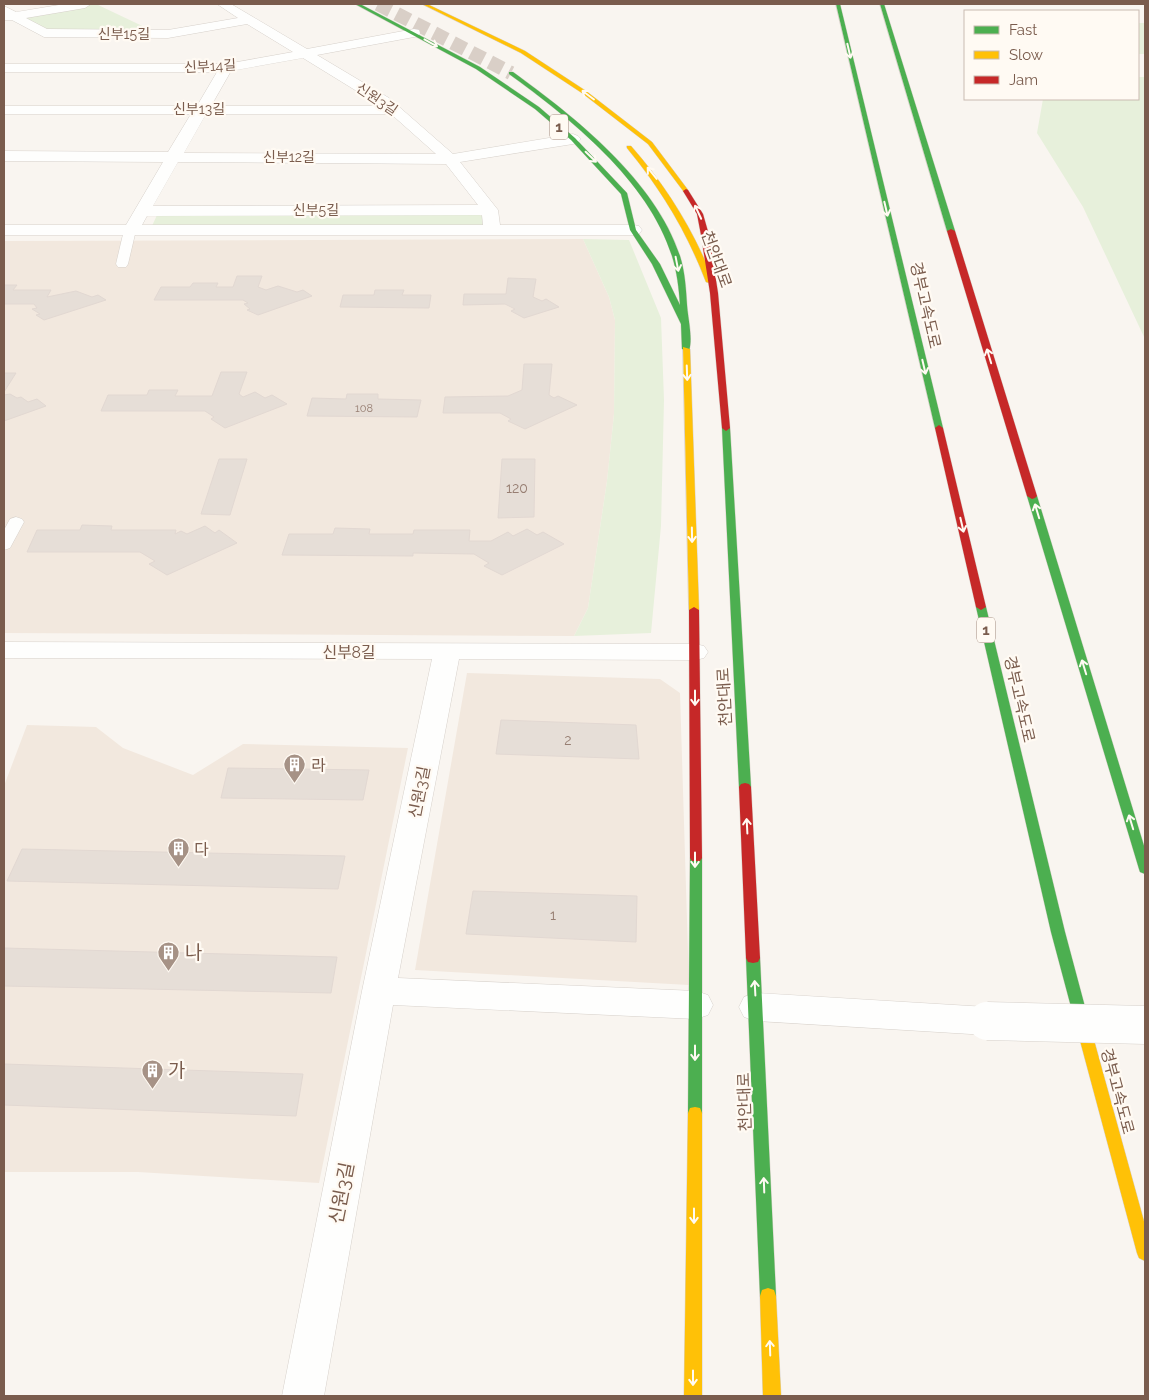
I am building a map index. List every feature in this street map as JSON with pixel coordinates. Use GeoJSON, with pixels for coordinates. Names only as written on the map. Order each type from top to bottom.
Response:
{"type":"FeatureCollection","features":[{"type":"Feature","properties":{"kind":"main road","name":"1"},"geometry":{"type":"LineString","coordinates":[[357,4],[473,66],[538,108],[572,139],[624,193],[633,230],[656,264],[685,324]]}},
{"type":"Feature","properties":{"kind":"main road","name":"경부고속도로"},"geometry":{"type":"LineString","coordinates":[[838,4],[1056,922],[1145,1253]]}},
{"type":"Feature","properties":{"kind":"main road"},"geometry":{"type":"LineString","coordinates":[[882,4],[1145,869]]}},
{"type":"Feature","properties":{"kind":"main road"},"geometry":{"type":"LineString","coordinates":[[427,5],[521,63],[518,66],[507,69],[473,66]]}},
{"type":"Feature","properties":{"kind":"main road"},"geometry":{"type":"LineString","coordinates":[[427,5],[523,52],[584,92],[650,144],[676,175],[700,214],[714,293]]}},
{"type":"Feature","properties":{"kind":"main road","name":"천안대로"},"geometry":{"type":"LineString","coordinates":[[511,73],[585,127],[613,155],[636,184],[663,228],[677,260],[685,324],[695,652],[696,1005],[693,1396]]}},
{"type":"Feature","properties":{"kind":"main road"},"geometry":{"type":"LineString","coordinates":[[536,74],[570,96]]}},
{"type":"Feature","properties":{"kind":"main road","name":"천안대로"},"geometry":{"type":"LineString","coordinates":[[619,136],[668,193],[694,238],[714,293],[727,444],[756,1007],[772,1396]]}},
{"type":"Feature","properties":{"kind":"street"},"geometry":{"type":"LineString","coordinates":[[7,15],[85,4]]}},
{"type":"Feature","properties":{"kind":"street","name":"신원3길"},"geometry":{"type":"LineString","coordinates":[[223,4],[384,101],[450,159],[490,210]]}},
{"type":"Feature","properties":{"kind":"street","name":"신부15길"},"geometry":{"type":"LineString","coordinates":[[7,15],[44,33],[168,34],[249,20]]}},
{"type":"Feature","properties":{"kind":"street","name":"신부14길"},"geometry":{"type":"LineString","coordinates":[[4,68],[226,68],[414,33]]}},
{"type":"Feature","properties":{"kind":"street"},"geometry":{"type":"LineString","coordinates":[[130,230],[226,68]]}},
{"type":"Feature","properties":{"kind":"street","name":"신부13길"},"geometry":{"type":"LineString","coordinates":[[4,110],[394,110]]}},
{"type":"Feature","properties":{"kind":"street","name":"신부12길"},"geometry":{"type":"LineString","coordinates":[[4,156],[450,159],[572,139]]}},
{"type":"Feature","properties":{"kind":"street"},"geometry":{"type":"LineString","coordinates":[[490,210],[492,230]]}},
{"type":"Feature","properties":{"kind":"street","name":"신부5길"},"geometry":{"type":"LineString","coordinates":[[141,211],[490,210]]}},
{"type":"Feature","properties":{"kind":"street"},"geometry":{"type":"LineString","coordinates":[[4,230],[633,230]]}},
{"type":"Feature","properties":{"kind":"street","name":"신부8길"},"geometry":{"type":"LineString","coordinates":[[4,650],[695,652]]}},
{"type":"Feature","properties":{"kind":"street","name":"신원3길"},"geometry":{"type":"LineString","coordinates":[[303,1396],[379,990],[447,652]]}},
{"type":"Feature","properties":{"kind":"street"},"geometry":{"type":"LineString","coordinates":[[379,990],[696,1005]]}},
{"type":"Feature","properties":{"kind":"street"},"geometry":{"type":"LineString","coordinates":[[756,1007],[987,1020],[1145,1025]]}},
{"type":"Feature","properties":{"kind":"lane"},"geometry":{"type":"LineString","coordinates":[[122,264],[130,230]]}},
{"type":"Feature","properties":{"kind":"lane"},"geometry":{"type":"LineString","coordinates":[[4,545],[16,522]]}},
{"type":"Feature","properties":{"kind":"shaded area"},"geometry":{"type":"Polygon","coordinates":[[[583,239],[609,297],[615,320],[614,414],[607,481],[588,608],[574,636],[4,633],[4,241],[583,239]]]}},
{"type":"Feature","properties":{"kind":"shaded area"},"geometry":{"type":"Polygon","coordinates":[[[467,673],[660,679],[680,693],[689,985],[415,970],[467,673]]]}},
{"type":"Feature","properties":{"kind":"shaded area"},"geometry":{"type":"Polygon","coordinates":[[[27,725],[96,727],[123,748],[193,775],[243,744],[408,748],[319,1183],[138,1172],[4,1172],[4,786],[27,725]]]}},
{"type":"Feature","properties":{"kind":"green space"},"geometry":{"type":"Polygon","coordinates":[[[96,4],[155,32],[49,32],[22,18],[96,4]]]}},
{"type":"Feature","properties":{"kind":"green space"},"geometry":{"type":"Polygon","coordinates":[[[1139,23],[1145,23],[1145,54],[1139,54],[1139,23]]]}},
{"type":"Feature","properties":{"kind":"green space"},"geometry":{"type":"Polygon","coordinates":[[[1139,77],[1145,77],[1145,339],[1083,207],[1037,133],[1043,100],[1139,100],[1139,77]]]}},
{"type":"Feature","properties":{"kind":"green space"},"geometry":{"type":"Polygon","coordinates":[[[476,213],[482,216],[488,225],[152,226],[157,215],[476,213]]]}},
{"type":"Feature","properties":{"kind":"green space"},"geometry":{"type":"Polygon","coordinates":[[[583,239],[629,240],[661,318],[664,400],[661,526],[651,633],[574,636],[588,608],[607,481],[614,414],[615,320],[609,297],[583,239]]]}},
{"type":"Feature","properties":{"kind":"building"},"geometry":{"type":"Polygon","coordinates":[[[237,276],[262,276],[258,287],[266,290],[278,286],[297,292],[303,290],[312,296],[258,315],[247,310],[250,309],[244,304],[248,303],[243,300],[154,300],[161,287],[190,287],[193,283],[218,283],[216,287],[233,287],[237,276]]]}},
{"type":"Feature","properties":{"kind":"building"},"geometry":{"type":"Polygon","coordinates":[[[508,278],[536,279],[533,297],[542,301],[546,299],[559,307],[524,318],[511,311],[515,309],[505,304],[463,305],[464,294],[506,294],[508,278]]]}},
{"type":"Feature","properties":{"kind":"building"},"geometry":{"type":"Polygon","coordinates":[[[4,285],[17,285],[13,290],[51,290],[47,297],[76,291],[92,297],[98,295],[106,300],[44,320],[36,315],[40,314],[32,309],[37,308],[34,304],[4,304],[4,285]]]}},
{"type":"Feature","properties":{"kind":"building"},"geometry":{"type":"Polygon","coordinates":[[[375,290],[404,290],[402,295],[431,295],[429,308],[340,307],[343,295],[374,295],[375,290]]]}},
{"type":"Feature","properties":{"kind":"building"},"geometry":{"type":"Polygon","coordinates":[[[524,364],[552,364],[549,395],[554,398],[558,396],[577,405],[525,429],[508,421],[511,419],[500,413],[443,413],[445,397],[508,396],[522,390],[524,364]]]}},
{"type":"Feature","properties":{"kind":"building"},"geometry":{"type":"Polygon","coordinates":[[[221,372],[247,372],[239,394],[243,397],[255,392],[265,398],[272,395],[287,404],[225,428],[211,419],[214,417],[205,411],[101,411],[108,395],[147,395],[149,390],[178,390],[175,396],[212,396],[221,372]]]}},
{"type":"Feature","properties":{"kind":"building"},"geometry":{"type":"Polygon","coordinates":[[[4,373],[16,373],[4,392],[4,373]]]}},
{"type":"Feature","properties":{"kind":"building"},"geometry":{"type":"Polygon","coordinates":[[[10,394],[17,398],[21,397],[28,402],[37,399],[46,406],[4,421],[4,395],[10,394]]]}},
{"type":"Feature","properties":{"kind":"building"},"geometry":{"type":"Polygon","coordinates":[[[347,394],[378,394],[378,399],[421,400],[417,417],[307,416],[312,398],[346,399],[347,394]]]}},
{"type":"Feature","properties":{"kind":"building"},"geometry":{"type":"Polygon","coordinates":[[[219,459],[247,459],[230,515],[201,514],[219,459]]]}},
{"type":"Feature","properties":{"kind":"building"},"geometry":{"type":"Polygon","coordinates":[[[502,459],[535,459],[534,517],[498,518],[502,459]]]}},
{"type":"Feature","properties":{"kind":"building"},"geometry":{"type":"Polygon","coordinates":[[[82,525],[112,526],[111,530],[176,530],[175,534],[181,531],[187,534],[205,526],[215,533],[219,530],[237,543],[167,575],[149,564],[155,561],[140,552],[27,552],[37,530],[80,530],[82,525]]]}},
{"type":"Feature","properties":{"kind":"building"},"geometry":{"type":"Polygon","coordinates":[[[335,528],[370,529],[369,534],[413,534],[414,530],[470,530],[469,541],[491,541],[508,532],[513,536],[527,529],[537,535],[543,532],[564,544],[502,575],[484,566],[489,563],[474,554],[413,553],[413,556],[282,555],[289,534],[333,534],[335,528]]]}},
{"type":"Feature","properties":{"kind":"building"},"geometry":{"type":"Polygon","coordinates":[[[501,720],[636,725],[639,759],[496,754],[501,720]]]}},
{"type":"Feature","properties":{"kind":"building","name":"라"},"geometry":{"type":"Polygon","coordinates":[[[228,768],[369,770],[363,800],[221,798],[228,768]]]}},
{"type":"Feature","properties":{"kind":"building","name":"다"},"geometry":{"type":"Polygon","coordinates":[[[22,849],[345,856],[338,889],[7,881],[22,849]]]}},
{"type":"Feature","properties":{"kind":"building"},"geometry":{"type":"Polygon","coordinates":[[[473,891],[637,896],[636,942],[466,934],[473,891]]]}},
{"type":"Feature","properties":{"kind":"building","name":"나"},"geometry":{"type":"Polygon","coordinates":[[[4,948],[337,957],[331,993],[4,986],[4,948]]]}},
{"type":"Feature","properties":{"kind":"building","name":"가"},"geometry":{"type":"Polygon","coordinates":[[[4,1064],[303,1074],[296,1116],[4,1105],[4,1064]]]}},
{"type":"Feature","properties":{"kind":"tunnel"},"geometry":{"type":"LineString","coordinates":[[378,4],[511,73]]}},
{"type":"Feature","properties":{"kind":"traffic: fast"},"geometry":{"type":"LineString","coordinates":[[357,4],[478,68],[537,108],[573,139],[624,193],[633,230],[656,264],[685,324],[686,349]]}},
{"type":"Feature","properties":{"kind":"traffic: fast"},"geometry":{"type":"LineString","coordinates":[[838,4],[939,428]]}},
{"type":"Feature","properties":{"kind":"traffic: fast"},"geometry":{"type":"LineString","coordinates":[[882,4],[951,231]]}},
{"type":"Feature","properties":{"kind":"traffic: fast"},"geometry":{"type":"LineString","coordinates":[[511,73],[553,104],[593,138],[611,156],[644,197],[658,219],[675,254],[682,284],[685,324]]}},
{"type":"Feature","properties":{"kind":"traffic: fast"},"geometry":{"type":"LineString","coordinates":[[726,428],[745,787]]}},
{"type":"Feature","properties":{"kind":"traffic: fast"},"geometry":{"type":"LineString","coordinates":[[1032,496],[1145,869]]}},
{"type":"Feature","properties":{"kind":"traffic: fast"},"geometry":{"type":"LineString","coordinates":[[981,607],[1058,932],[1085,1033]]}},
{"type":"Feature","properties":{"kind":"traffic: fast"},"geometry":{"type":"LineString","coordinates":[[695,1113],[696,858]]}},
{"type":"Feature","properties":{"kind":"traffic: fast"},"geometry":{"type":"LineString","coordinates":[[753,958],[768,1296]]}},
{"type":"Feature","properties":{"kind":"traffic: slow"},"geometry":{"type":"LineString","coordinates":[[424,4],[523,52],[584,92],[650,143],[686,191]]}},
{"type":"Feature","properties":{"kind":"traffic: slow"},"geometry":{"type":"LineString","coordinates":[[629,147],[666,194],[676,210],[695,245],[710,282]]}},
{"type":"Feature","properties":{"kind":"traffic: slow"},"geometry":{"type":"LineString","coordinates":[[686,349],[694,610]]}},
{"type":"Feature","properties":{"kind":"traffic: slow"},"geometry":{"type":"LineString","coordinates":[[1085,1033],[1145,1253]]}},
{"type":"Feature","properties":{"kind":"traffic: slow"},"geometry":{"type":"LineString","coordinates":[[693,1396],[695,1113]]}},
{"type":"Feature","properties":{"kind":"traffic: slow"},"geometry":{"type":"LineString","coordinates":[[768,1296],[772,1396]]}},
{"type":"Feature","properties":{"kind":"traffic: jam"},"geometry":{"type":"LineString","coordinates":[[686,191],[700,214],[705,235],[714,293],[726,428]]}},
{"type":"Feature","properties":{"kind":"traffic: jam"},"geometry":{"type":"LineString","coordinates":[[951,231],[1032,496]]}},
{"type":"Feature","properties":{"kind":"traffic: jam"},"geometry":{"type":"LineString","coordinates":[[939,428],[981,607]]}},
{"type":"Feature","properties":{"kind":"traffic: jam"},"geometry":{"type":"LineString","coordinates":[[694,610],[696,858]]}},
{"type":"Feature","properties":{"kind":"traffic: jam"},"geometry":{"type":"LineString","coordinates":[[745,787],[753,958]]}},
{"type":"Feature","properties":{"kind":"place","name":"라"},"geometry":{"type":"Point","coordinates":[295,784]}},
{"type":"Feature","properties":{"kind":"place","name":"다"},"geometry":{"type":"Point","coordinates":[178,868]}},
{"type":"Feature","properties":{"kind":"place","name":"나"},"geometry":{"type":"Point","coordinates":[169,971]}},
{"type":"Feature","properties":{"kind":"place","name":"가"},"geometry":{"type":"Point","coordinates":[152,1089]}}]}
